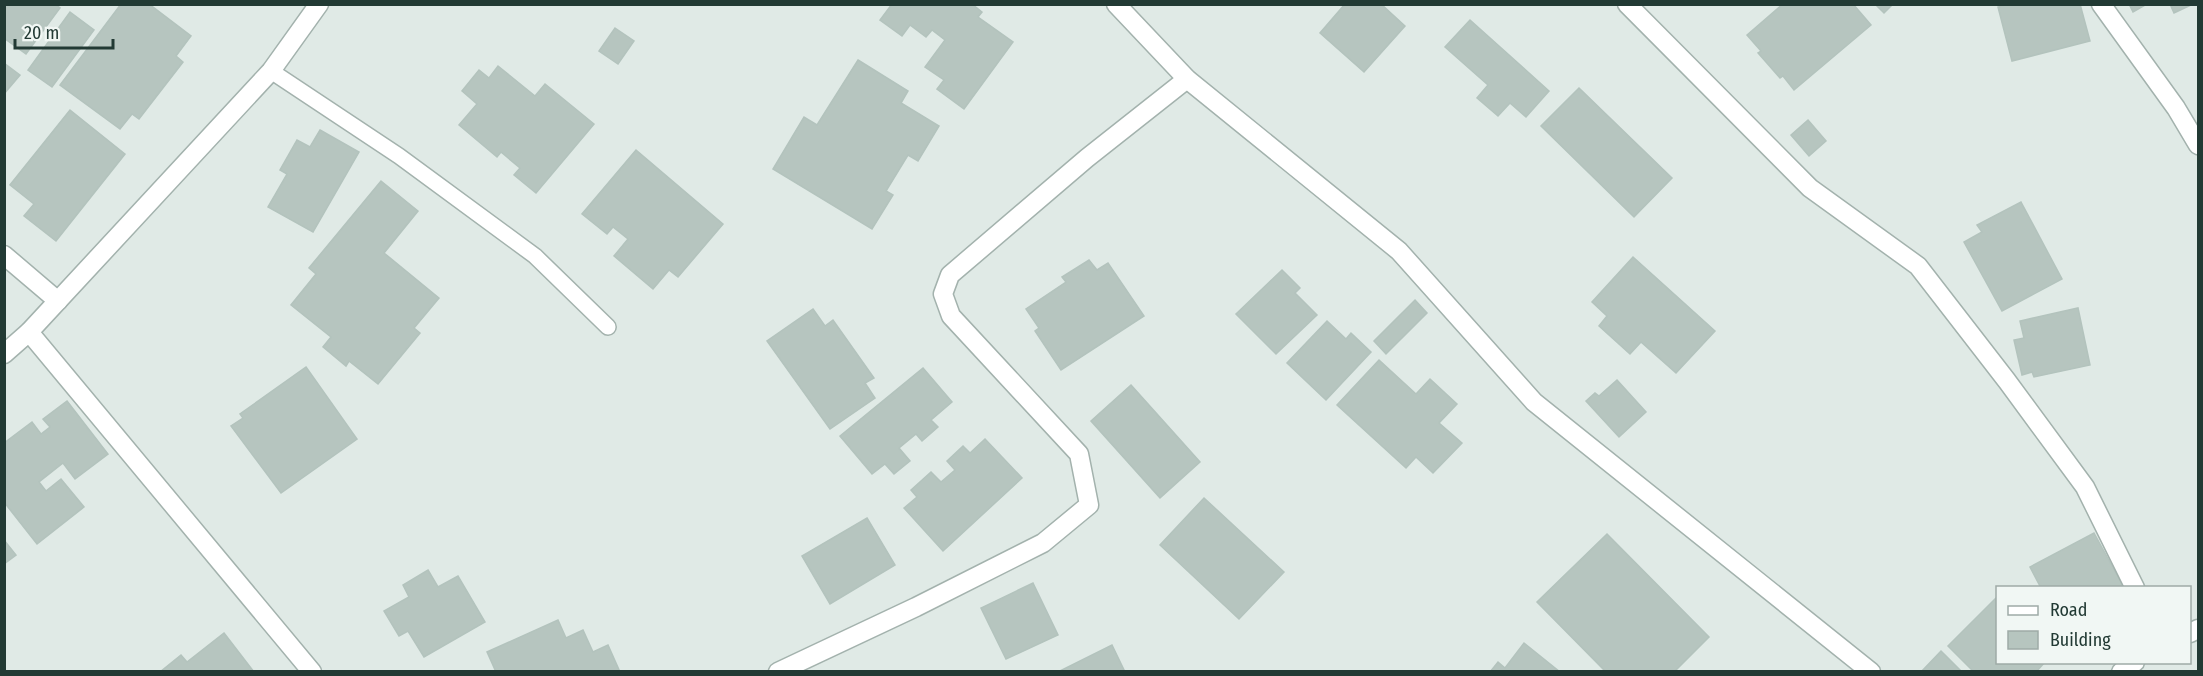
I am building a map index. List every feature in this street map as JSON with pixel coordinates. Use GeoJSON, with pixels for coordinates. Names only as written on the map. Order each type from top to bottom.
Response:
{"type":"FeatureCollection","features":[{"type":"Feature","properties":{"kind":"street"},"geometry":{"type":"LineString","coordinates":[[4,354],[29,332],[271,71],[319,4]]}},
{"type":"Feature","properties":{"kind":"street"},"geometry":{"type":"LineString","coordinates":[[1116,4],[1187,79],[1399,251],[1534,402],[1871,672]]}},
{"type":"Feature","properties":{"kind":"street"},"geometry":{"type":"LineString","coordinates":[[1627,4],[1810,188],[1918,266],[2085,487],[2134,586]]}},
{"type":"Feature","properties":{"kind":"street"},"geometry":{"type":"LineString","coordinates":[[2102,4],[2176,108],[2199,145]]}},
{"type":"Feature","properties":{"kind":"street"},"geometry":{"type":"LineString","coordinates":[[778,672],[916,608],[1043,543],[1089,505],[1079,454],[951,316],[943,294],[950,275],[1087,158],[1187,79]]}},
{"type":"Feature","properties":{"kind":"street"},"geometry":{"type":"LineString","coordinates":[[4,255],[58,301]]}},
{"type":"Feature","properties":{"kind":"street"},"geometry":{"type":"LineString","coordinates":[[29,332],[312,672]]}},
{"type":"Feature","properties":{"kind":"lane"},"geometry":{"type":"LineString","coordinates":[[271,71],[399,156],[535,256],[608,327]]}},
{"type":"Feature","properties":{"kind":"building"},"geometry":{"type":"Polygon","coordinates":[[[4,4],[55,4],[60,8],[26,54],[4,38],[4,4]]]}},
{"type":"Feature","properties":{"kind":"building"},"geometry":{"type":"Polygon","coordinates":[[[121,4],[149,4],[191,36],[176,56],[183,62],[139,119],[132,114],[120,129],[60,85],[121,4]]]}},
{"type":"Feature","properties":{"kind":"building"},"geometry":{"type":"Polygon","coordinates":[[[892,4],[972,4],[982,12],[978,17],[1013,42],[964,109],[937,89],[944,80],[925,67],[945,40],[932,30],[926,37],[910,25],[902,36],[880,20],[892,4]]]}},
{"type":"Feature","properties":{"kind":"building"},"geometry":{"type":"Polygon","coordinates":[[[1345,4],[1381,4],[1405,26],[1364,72],[1320,33],[1345,4]]]}},
{"type":"Feature","properties":{"kind":"building"},"geometry":{"type":"Polygon","coordinates":[[[1783,4],[1853,4],[1871,25],[1794,90],[1783,76],[1780,78],[1758,53],[1761,51],[1747,35],[1783,4]]]}},
{"type":"Feature","properties":{"kind":"building"},"geometry":{"type":"Polygon","coordinates":[[[1875,4],[1893,4],[1884,13],[1875,4]]]}},
{"type":"Feature","properties":{"kind":"building"},"geometry":{"type":"Polygon","coordinates":[[[2010,4],[2080,4],[2090,41],[2012,61],[1998,7],[2010,4]]]}},
{"type":"Feature","properties":{"kind":"building"},"geometry":{"type":"Polygon","coordinates":[[[2129,4],[2147,4],[2133,12],[2129,4]]]}},
{"type":"Feature","properties":{"kind":"building"},"geometry":{"type":"Polygon","coordinates":[[[2170,4],[2193,4],[2174,13],[2170,4]]]}},
{"type":"Feature","properties":{"kind":"building"},"geometry":{"type":"Polygon","coordinates":[[[70,12],[94,30],[52,87],[28,70],[70,12]]]}},
{"type":"Feature","properties":{"kind":"building"},"geometry":{"type":"Polygon","coordinates":[[[1470,20],[1549,91],[1526,117],[1510,103],[1498,116],[1477,98],[1488,85],[1445,47],[1470,20]]]}},
{"type":"Feature","properties":{"kind":"building"},"geometry":{"type":"Polygon","coordinates":[[[615,28],[634,41],[618,64],[599,51],[615,28]]]}},
{"type":"Feature","properties":{"kind":"building"},"geometry":{"type":"Polygon","coordinates":[[[858,60],[908,91],[901,103],[939,126],[918,161],[908,155],[886,191],[893,195],[872,229],[773,169],[804,117],[817,125],[858,60]]]}},
{"type":"Feature","properties":{"kind":"building"},"geometry":{"type":"Polygon","coordinates":[[[4,63],[20,75],[4,94],[4,63]]]}},
{"type":"Feature","properties":{"kind":"building"},"geometry":{"type":"Polygon","coordinates":[[[498,66],[535,96],[545,84],[594,124],[536,193],[514,175],[520,168],[501,152],[497,157],[459,125],[477,104],[462,91],[479,70],[489,78],[498,66]]]}},
{"type":"Feature","properties":{"kind":"building"},"geometry":{"type":"Polygon","coordinates":[[[1579,88],[1672,178],[1634,217],[1541,126],[1579,88]]]}},
{"type":"Feature","properties":{"kind":"building"},"geometry":{"type":"Polygon","coordinates":[[[70,110],[125,154],[56,241],[24,216],[34,204],[10,185],[70,110]]]}},
{"type":"Feature","properties":{"kind":"building"},"geometry":{"type":"Polygon","coordinates":[[[1808,120],[1826,141],[1809,156],[1791,135],[1808,120]]]}},
{"type":"Feature","properties":{"kind":"building"},"geometry":{"type":"Polygon","coordinates":[[[320,130],[359,152],[313,232],[268,207],[287,174],[280,170],[297,140],[310,147],[320,130]]]}},
{"type":"Feature","properties":{"kind":"building"},"geometry":{"type":"Polygon","coordinates":[[[636,150],[723,224],[678,277],[669,270],[653,289],[614,256],[628,239],[613,227],[607,234],[582,214],[636,150]]]}},
{"type":"Feature","properties":{"kind":"building"},"geometry":{"type":"Polygon","coordinates":[[[381,181],[418,211],[384,253],[439,298],[414,328],[420,333],[378,384],[349,361],[346,366],[323,347],[331,337],[291,305],[316,274],[309,268],[381,181]]]}},
{"type":"Feature","properties":{"kind":"building"},"geometry":{"type":"Polygon","coordinates":[[[2021,202],[2062,279],[2002,311],[1964,242],[1982,232],[1977,225],[2021,202]]]}},
{"type":"Feature","properties":{"kind":"building"},"geometry":{"type":"Polygon","coordinates":[[[1633,257],[1715,331],[1676,373],[1641,342],[1630,354],[1599,326],[1607,316],[1592,302],[1633,257]]]}},
{"type":"Feature","properties":{"kind":"building"},"geometry":{"type":"Polygon","coordinates":[[[1089,260],[1097,270],[1108,263],[1144,316],[1061,370],[1035,331],[1039,328],[1026,309],[1066,282],[1062,277],[1089,260]]]}},
{"type":"Feature","properties":{"kind":"building"},"geometry":{"type":"Polygon","coordinates":[[[1282,270],[1300,288],[1295,293],[1317,315],[1276,354],[1236,314],[1282,270]]]}},
{"type":"Feature","properties":{"kind":"building"},"geometry":{"type":"Polygon","coordinates":[[[1415,300],[1427,313],[1386,354],[1374,341],[1415,300]]]}},
{"type":"Feature","properties":{"kind":"building"},"geometry":{"type":"Polygon","coordinates":[[[2078,308],[2090,365],[2034,377],[2032,372],[2022,375],[2014,340],[2024,338],[2020,321],[2078,308]]]}},
{"type":"Feature","properties":{"kind":"building"},"geometry":{"type":"Polygon","coordinates":[[[813,309],[825,326],[833,320],[874,378],[865,383],[875,398],[830,429],[767,341],[813,309]]]}},
{"type":"Feature","properties":{"kind":"building"},"geometry":{"type":"Polygon","coordinates":[[[1327,321],[1346,339],[1351,333],[1371,352],[1326,400],[1287,363],[1327,321]]]}},
{"type":"Feature","properties":{"kind":"building"},"geometry":{"type":"Polygon","coordinates":[[[1379,360],[1416,394],[1430,379],[1457,404],[1439,423],[1462,443],[1433,473],[1416,457],[1406,468],[1337,405],[1379,360]]]}},
{"type":"Feature","properties":{"kind":"building"},"geometry":{"type":"Polygon","coordinates":[[[306,367],[357,439],[281,493],[231,426],[243,418],[240,414],[306,367]]]}},
{"type":"Feature","properties":{"kind":"building"},"geometry":{"type":"Polygon","coordinates":[[[923,368],[952,402],[931,420],[938,427],[922,441],[916,434],[899,448],[910,461],[894,474],[885,464],[872,474],[840,436],[923,368]]]}},
{"type":"Feature","properties":{"kind":"building"},"geometry":{"type":"Polygon","coordinates":[[[1617,380],[1646,412],[1619,437],[1586,401],[1595,393],[1599,396],[1617,380]]]}},
{"type":"Feature","properties":{"kind":"building"},"geometry":{"type":"Polygon","coordinates":[[[1131,385],[1200,462],[1160,498],[1091,421],[1131,385]]]}},
{"type":"Feature","properties":{"kind":"building"},"geometry":{"type":"Polygon","coordinates":[[[67,401],[108,454],[75,479],[63,463],[39,482],[46,491],[61,479],[84,507],[37,544],[4,502],[4,443],[32,422],[41,434],[50,427],[43,419],[67,401]]]}},
{"type":"Feature","properties":{"kind":"building"},"geometry":{"type":"Polygon","coordinates":[[[985,439],[1022,478],[943,551],[904,508],[917,497],[911,490],[931,472],[941,482],[955,470],[947,461],[963,446],[970,453],[985,439]]]}},
{"type":"Feature","properties":{"kind":"building"},"geometry":{"type":"Polygon","coordinates":[[[1204,498],[1284,572],[1239,619],[1160,545],[1204,498]]]}},
{"type":"Feature","properties":{"kind":"building"},"geometry":{"type":"Polygon","coordinates":[[[867,518],[895,565],[830,604],[802,556],[867,518]]]}},
{"type":"Feature","properties":{"kind":"building"},"geometry":{"type":"Polygon","coordinates":[[[2094,533],[2123,586],[2040,586],[2030,567],[2094,533]]]}},
{"type":"Feature","properties":{"kind":"building"},"geometry":{"type":"Polygon","coordinates":[[[1607,534],[1709,637],[1674,672],[1606,672],[1537,602],[1607,534]]]}},
{"type":"Feature","properties":{"kind":"building"},"geometry":{"type":"Polygon","coordinates":[[[4,540],[16,555],[4,564],[4,540]]]}},
{"type":"Feature","properties":{"kind":"building"},"geometry":{"type":"Polygon","coordinates":[[[428,570],[438,587],[458,576],[485,622],[424,657],[408,631],[399,636],[384,611],[409,597],[403,585],[428,570]]]}},
{"type":"Feature","properties":{"kind":"building"},"geometry":{"type":"Polygon","coordinates":[[[1033,583],[1058,635],[1006,659],[981,608],[1033,583]]]}},
{"type":"Feature","properties":{"kind":"building"},"geometry":{"type":"Polygon","coordinates":[[[1996,598],[1996,664],[2043,664],[2036,672],[1974,672],[1948,646],[1996,598]]]}},
{"type":"Feature","properties":{"kind":"building"},"geometry":{"type":"Polygon","coordinates":[[[558,620],[566,638],[583,630],[593,652],[608,645],[620,672],[496,672],[487,652],[558,620]]]}},
{"type":"Feature","properties":{"kind":"building"},"geometry":{"type":"Polygon","coordinates":[[[224,633],[254,672],[160,672],[181,655],[187,662],[224,633]]]}},
{"type":"Feature","properties":{"kind":"building"},"geometry":{"type":"Polygon","coordinates":[[[1524,643],[1560,672],[1490,672],[1498,662],[1505,668],[1524,643]]]}},
{"type":"Feature","properties":{"kind":"building"},"geometry":{"type":"Polygon","coordinates":[[[1112,645],[1125,672],[1058,672],[1112,645]]]}},
{"type":"Feature","properties":{"kind":"building"},"geometry":{"type":"Polygon","coordinates":[[[1941,651],[1962,672],[1921,672],[1941,651]]]}}]}
